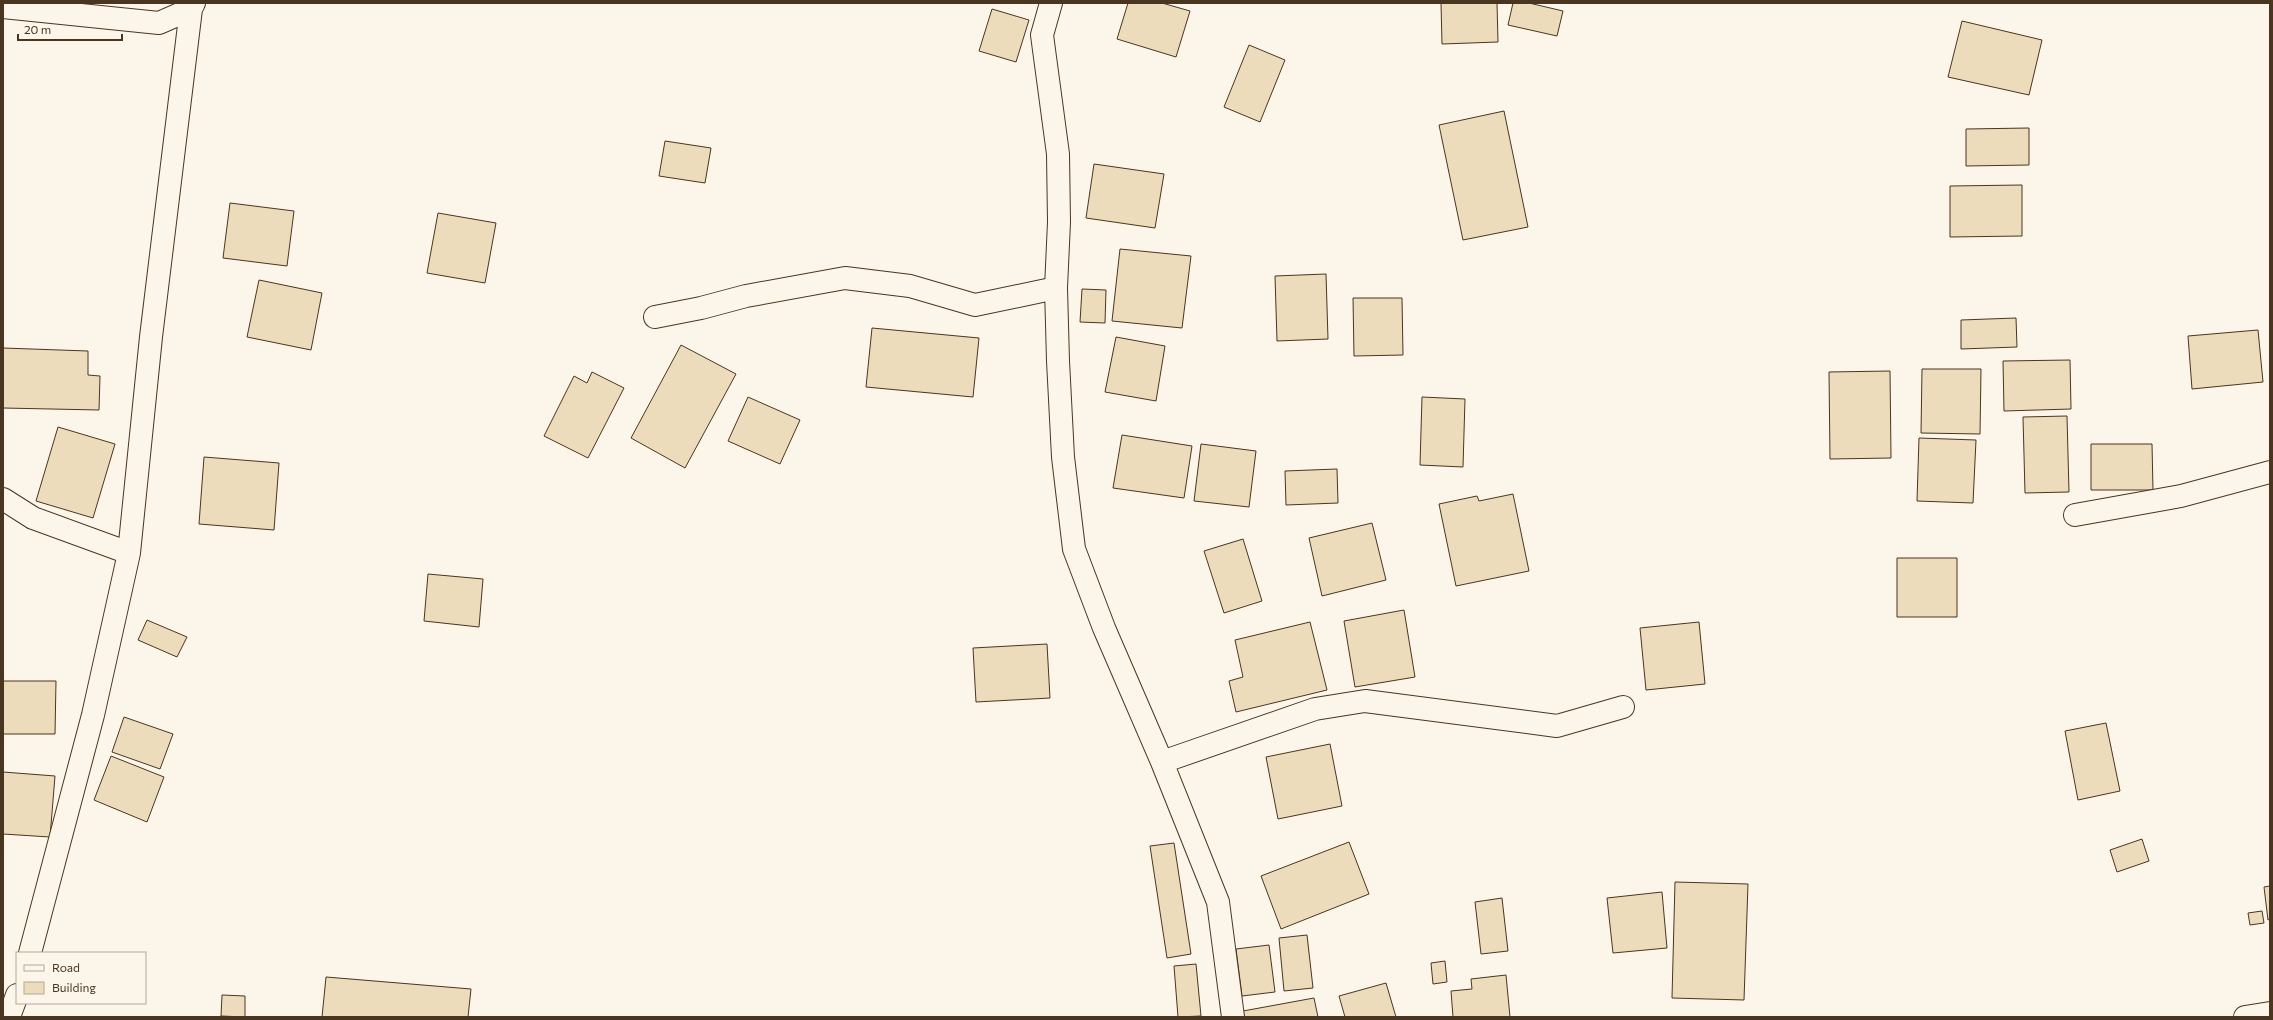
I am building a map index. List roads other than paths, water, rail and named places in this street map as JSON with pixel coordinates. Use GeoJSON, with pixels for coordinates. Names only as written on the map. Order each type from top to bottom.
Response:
{"type":"FeatureCollection","features":[{"type":"Feature","properties":{"kind":"street"},"geometry":{"type":"LineString","coordinates":[[1051,3],[1042,35],[1058,154],[1059,222],[1056,288],[1063,458],[1074,549],[1104,628],[1162,762],[1218,902],[1233,1017]]}},
{"type":"Feature","properties":{"kind":"street"},"geometry":{"type":"LineString","coordinates":[[3,7],[159,23],[193,6]]}},
{"type":"Feature","properties":{"kind":"street"},"geometry":{"type":"LineString","coordinates":[[30,952],[93,715],[129,553],[152,337],[193,6]]}},
{"type":"Feature","properties":{"kind":"street"},"geometry":{"type":"LineString","coordinates":[[655,317],[701,308],[746,296],[845,278],[910,286],[975,305],[1056,288]]}},
{"type":"Feature","properties":{"kind":"street"},"geometry":{"type":"LineString","coordinates":[[2075,515],[2181,496],[2270,472]]}},
{"type":"Feature","properties":{"kind":"street"},"geometry":{"type":"LineString","coordinates":[[3,499],[33,518],[129,553]]}},
{"type":"Feature","properties":{"kind":"street"},"geometry":{"type":"LineString","coordinates":[[1162,762],[1315,709],[1365,701],[1558,726],[1623,707]]}},
{"type":"Feature","properties":{"kind":"street"},"geometry":{"type":"LineString","coordinates":[[9,1017],[16,998]]}},
{"type":"Feature","properties":{"kind":"street"},"geometry":{"type":"LineString","coordinates":[[2245,1017],[2270,1013]]}}]}
